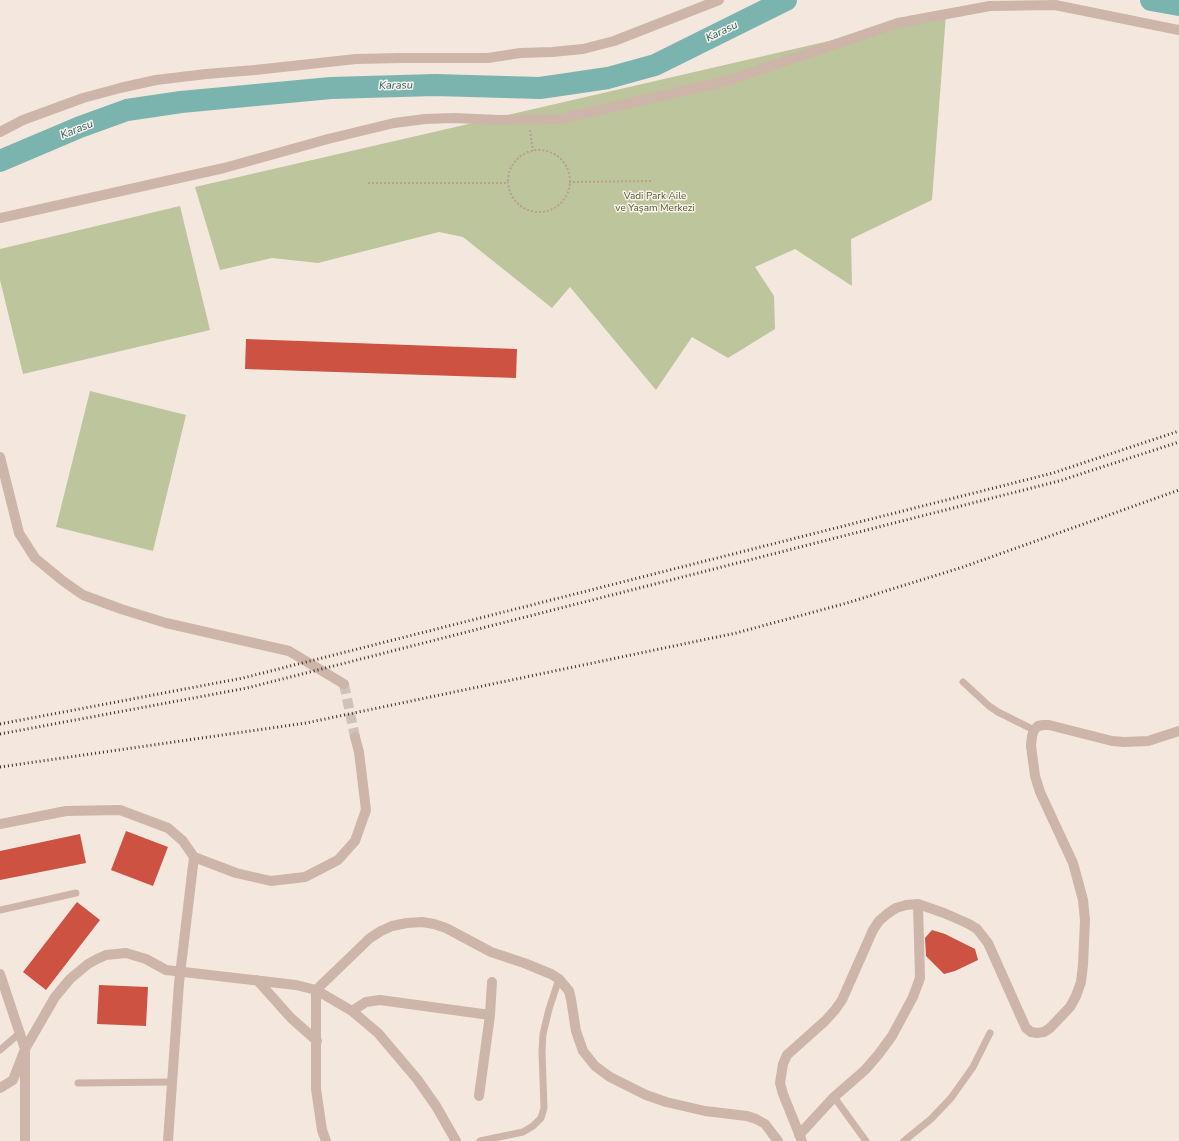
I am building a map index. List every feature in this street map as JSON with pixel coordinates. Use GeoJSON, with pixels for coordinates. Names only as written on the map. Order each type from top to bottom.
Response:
{"type":"FeatureCollection","features":[{"type":"Feature","properties":{"kind":"street"},"geometry":{"type":"LineString","coordinates":[[0,132],[23,120],[83,98],[156,80],[356,59],[488,58],[520,53],[583,49],[614,41],[719,0]]}},
{"type":"Feature","properties":{"kind":"street"},"geometry":{"type":"LineString","coordinates":[[0,218],[224,168],[328,139],[394,123],[425,119],[454,118],[499,120],[560,119],[727,82],[898,23],[990,6],[1055,5],[1179,30]]}},
{"type":"Feature","properties":{"kind":"street"},"geometry":{"type":"LineString","coordinates":[[0,457],[19,533],[35,558],[83,595],[166,623],[290,651],[344,684]]}},
{"type":"Feature","properties":{"kind":"street"},"geometry":{"type":"LineString","coordinates":[[918,904],[920,978],[913,997],[892,1036],[878,1055],[865,1070],[834,1098],[801,1138],[780,1083],[782,1069],[787,1055],[826,1021],[835,1010],[842,1000],[873,930],[879,921],[896,908],[918,904],[969,924],[983,935],[1026,1028],[1031,1032],[1044,1032],[1070,1007],[1081,982],[1085,920],[1079,881],[1073,863],[1040,792],[1035,776],[1031,746],[1034,730],[1038,726],[1049,725],[1112,741],[1124,742],[1148,741],[1179,731]]}},
{"type":"Feature","properties":{"kind":"street"},"geometry":{"type":"LineString","coordinates":[[0,824],[66,811],[120,810],[168,828],[183,841],[194,857],[236,873],[271,881],[305,876],[338,860],[355,841],[366,810],[359,752],[355,737]]}},
{"type":"Feature","properties":{"kind":"street"},"geometry":{"type":"LineString","coordinates":[[168,1141],[180,972],[194,857]]}},
{"type":"Feature","properties":{"kind":"street"},"geometry":{"type":"LineString","coordinates":[[326,1141],[322,1130],[316,1089],[316,990],[370,938],[392,926],[422,922],[446,928],[491,952],[524,963],[551,974],[559,979],[569,991],[572,999],[579,1042],[589,1059],[595,1066],[626,1086],[666,1102],[705,1111],[747,1116],[756,1119],[765,1124],[778,1141]]}},
{"type":"Feature","properties":{"kind":"street"},"geometry":{"type":"LineString","coordinates":[[0,1088],[13,1080],[25,1049],[55,997],[63,987],[79,971],[97,959],[106,955],[126,953],[146,959],[166,970],[257,980],[316,990],[352,1011],[378,1033],[409,1069],[436,1106],[456,1141]]}},
{"type":"Feature","properties":{"kind":"street"},"geometry":{"type":"LineString","coordinates":[[0,974],[25,1049],[25,1141]]}},
{"type":"Feature","properties":{"kind":"street"},"geometry":{"type":"LineString","coordinates":[[257,980],[291,1018],[317,1041]]}},
{"type":"Feature","properties":{"kind":"street"},"geometry":{"type":"LineString","coordinates":[[479,1096],[490,1014],[492,982]]}},
{"type":"Feature","properties":{"kind":"street"},"geometry":{"type":"LineString","coordinates":[[352,1011],[366,1002],[380,1000],[490,1014]]}},
{"type":"Feature","properties":{"kind":"lane"},"geometry":{"type":"LineString","coordinates":[[963,682],[989,706],[1034,730]]}},
{"type":"Feature","properties":{"kind":"lane"},"geometry":{"type":"LineString","coordinates":[[0,910],[76,893]]}},
{"type":"Feature","properties":{"kind":"lane"},"geometry":{"type":"LineString","coordinates":[[480,1141],[523,1132],[534,1126],[541,1118],[544,1108],[542,1052],[544,1034],[549,1010],[559,979]]}},
{"type":"Feature","properties":{"kind":"lane"},"geometry":{"type":"LineString","coordinates":[[0,1050],[20,1032]]}},
{"type":"Feature","properties":{"kind":"lane"},"geometry":{"type":"LineString","coordinates":[[904,1141],[931,1119],[951,1098],[973,1067],[990,1033]]}},
{"type":"Feature","properties":{"kind":"lane"},"geometry":{"type":"LineString","coordinates":[[78,1083],[172,1082]]}},
{"type":"Feature","properties":{"kind":"lane"},"geometry":{"type":"LineString","coordinates":[[834,1098],[866,1141]]}},
{"type":"Feature","properties":{"kind":"path"},"geometry":{"type":"LineString","coordinates":[[529,119],[533,151]]}},
{"type":"Feature","properties":{"kind":"path"},"geometry":{"type":"LineString","coordinates":[[539,150],[549,152],[558,157],[565,164],[569,174],[569,182],[566,194],[561,202],[553,209],[543,212],[523,208],[510,193],[508,183],[509,173],[513,164],[520,156],[539,150]]}},
{"type":"Feature","properties":{"kind":"path"},"geometry":{"type":"LineString","coordinates":[[569,182],[652,181]]}},
{"type":"Feature","properties":{"kind":"path"},"geometry":{"type":"LineString","coordinates":[[368,183],[508,183]]}},
{"type":"Feature","properties":{"kind":"green space","name":"Vadi Park Aile ve Yaşam Merkezi"},"geometry":{"type":"Polygon","coordinates":[[[946,14],[932,200],[851,239],[852,286],[795,249],[755,267],[774,296],[775,329],[728,358],[692,337],[656,390],[570,287],[552,308],[463,237],[439,232],[318,263],[272,258],[220,270],[195,187],[946,14]]]}},
{"type":"Feature","properties":{"kind":"green space"},"geometry":{"type":"Polygon","coordinates":[[[180,206],[210,330],[23,374],[0,280],[0,249],[180,206]]]}},
{"type":"Feature","properties":{"kind":"green space"},"geometry":{"type":"Polygon","coordinates":[[[90,391],[186,415],[153,551],[56,527],[90,391]]]}},
{"type":"Feature","properties":{"kind":"building"},"geometry":{"type":"Polygon","coordinates":[[[246,339],[517,349],[516,378],[245,369],[246,339]]]}},
{"type":"Feature","properties":{"kind":"building"},"geometry":{"type":"Polygon","coordinates":[[[126,831],[168,847],[153,886],[111,870],[126,831]]]}},
{"type":"Feature","properties":{"kind":"building"},"geometry":{"type":"Polygon","coordinates":[[[80,834],[86,863],[0,880],[0,851],[80,834]]]}},
{"type":"Feature","properties":{"kind":"building"},"geometry":{"type":"Polygon","coordinates":[[[77,902],[100,920],[46,990],[23,972],[77,902]]]}},
{"type":"Feature","properties":{"kind":"building"},"geometry":{"type":"Polygon","coordinates":[[[932,930],[945,934],[975,949],[978,960],[955,971],[944,974],[926,956],[925,938],[932,930]]]}},
{"type":"Feature","properties":{"kind":"building"},"geometry":{"type":"Polygon","coordinates":[[[99,985],[148,987],[146,1026],[97,1024],[99,985]]]}},
{"type":"Feature","properties":{"kind":"waterway","name":"Karasu"},"geometry":{"type":"LineString","coordinates":[[0,161],[80,127],[127,110],[181,102],[331,88],[435,85],[540,88],[608,78],[655,65],[786,0]]}},
{"type":"Feature","properties":{"kind":"waterway","name":"Karasu"},"geometry":{"type":"LineString","coordinates":[[1151,0],[1179,5]]}},
{"type":"Feature","properties":{"kind":"tunnel"},"geometry":{"type":"LineString","coordinates":[[344,684],[355,737]]}},
{"type":"Feature","properties":{"kind":"railway"},"geometry":{"type":"LineString","coordinates":[[0,724],[243,678],[1053,473],[1179,431]]}},
{"type":"Feature","properties":{"kind":"railway"},"geometry":{"type":"LineString","coordinates":[[0,734],[247,688],[1059,481],[1179,442]]}},
{"type":"Feature","properties":{"kind":"railway"},"geometry":{"type":"LineString","coordinates":[[0,767],[306,723],[736,633],[847,603],[963,567],[1179,490]]}}]}
